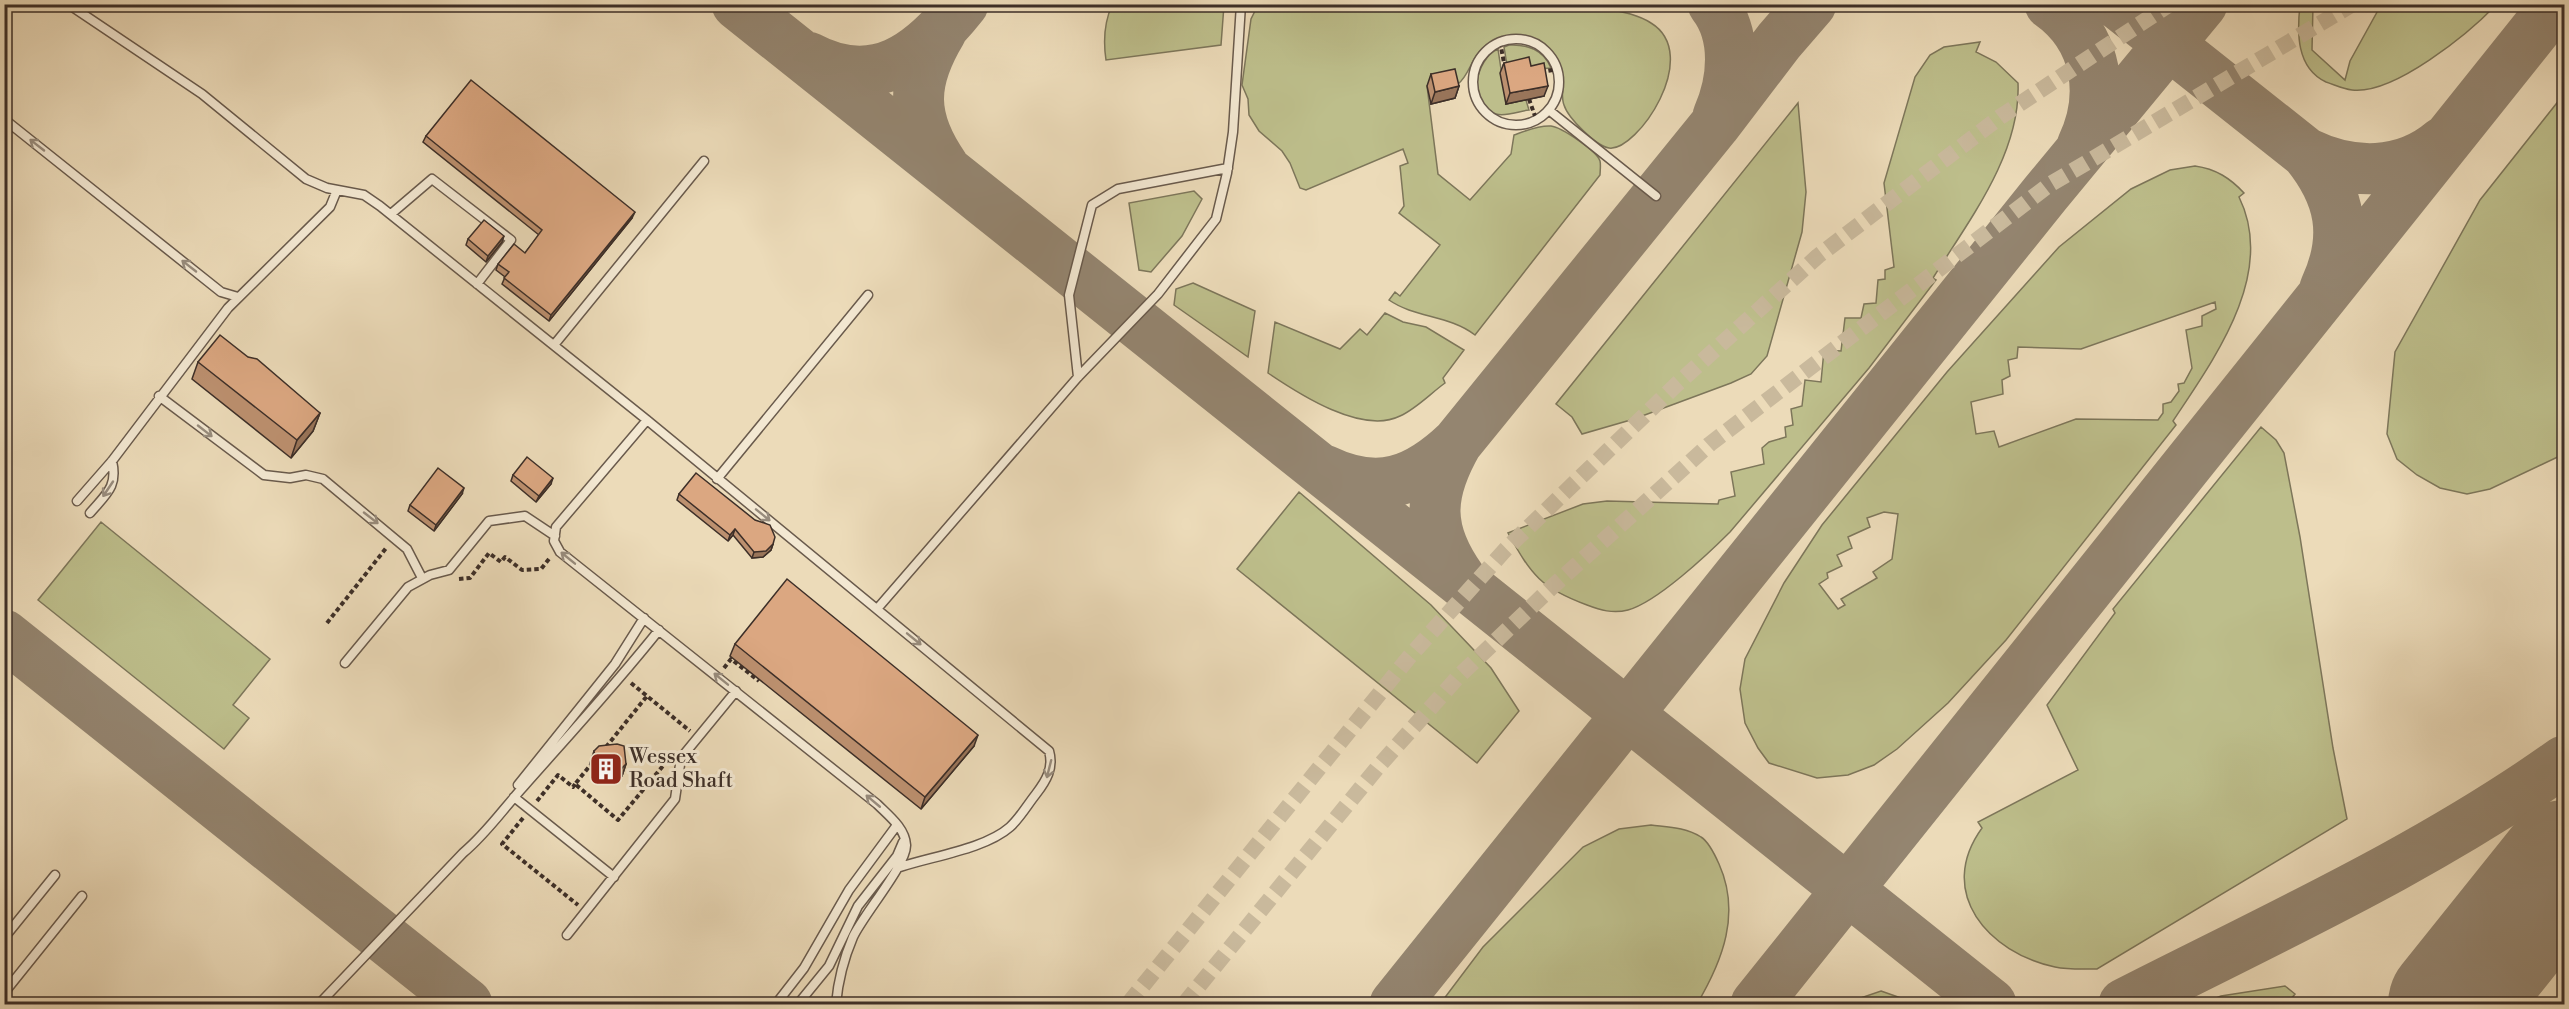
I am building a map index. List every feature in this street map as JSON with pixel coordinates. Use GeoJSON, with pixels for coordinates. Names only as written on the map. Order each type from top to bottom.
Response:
{"type":"FeatureCollection","features":[{"type":"Feature","properties":{"kind":"lane"},"geometry":{"type":"LineString","coordinates":[[68,4],[202,94],[306,179],[337,190],[364,195],[391,214],[647,420],[1049,751],[1052,759],[1046,782],[1011,826],[1000,834],[965,850],[900,867]]}},
{"type":"Feature","properties":{"kind":"lane"},"geometry":{"type":"LineString","coordinates":[[877,609],[1078,377],[1158,294],[1216,219],[1228,168],[1241,4]]}},
{"type":"Feature","properties":{"kind":"lane"},"geometry":{"type":"LineString","coordinates":[[1515,39],[1541,47],[1552,58],[1558,69],[1558,91],[1550,111],[1536,119],[1502,123],[1492,119],[1478,106],[1472,87],[1474,69],[1481,57],[1500,42],[1515,39]]}},
{"type":"Feature","properties":{"kind":"lane"},"geometry":{"type":"LineString","coordinates":[[1550,111],[1656,196]]}},
{"type":"Feature","properties":{"kind":"lane"},"geometry":{"type":"LineString","coordinates":[[4,119],[221,291],[238,297]]}},
{"type":"Feature","properties":{"kind":"lane"},"geometry":{"type":"LineString","coordinates":[[554,345],[704,161]]}},
{"type":"Feature","properties":{"kind":"lane"},"geometry":{"type":"LineString","coordinates":[[1078,377],[1069,295],[1092,205],[1118,189],[1228,168]]}},
{"type":"Feature","properties":{"kind":"lane"},"geometry":{"type":"LineString","coordinates":[[391,214],[432,179],[511,240],[477,284]]}},
{"type":"Feature","properties":{"kind":"lane"},"geometry":{"type":"LineString","coordinates":[[77,501],[112,461],[159,396],[238,297],[330,207],[337,190]]}},
{"type":"Feature","properties":{"kind":"lane"},"geometry":{"type":"LineString","coordinates":[[717,479],[868,296]]}},
{"type":"Feature","properties":{"kind":"lane"},"geometry":{"type":"LineString","coordinates":[[159,396],[264,475],[283,478],[306,475],[322,479],[400,543],[422,578]]}},
{"type":"Feature","properties":{"kind":"lane"},"geometry":{"type":"LineString","coordinates":[[647,420],[556,526],[554,541],[560,552],[878,804],[903,834],[906,847],[900,867],[875,898],[853,937],[839,980],[836,1005]]}},
{"type":"Feature","properties":{"kind":"lane"},"geometry":{"type":"LineString","coordinates":[[90,513],[113,485],[115,476],[112,461]]}},
{"type":"Feature","properties":{"kind":"lane"},"geometry":{"type":"LineString","coordinates":[[345,663],[400,596],[422,578],[449,570],[492,519],[525,516],[555,536]]}},
{"type":"Feature","properties":{"kind":"lane"},"geometry":{"type":"LineString","coordinates":[[491,818],[615,664],[644,618]]}},
{"type":"Feature","properties":{"kind":"lane"},"geometry":{"type":"LineString","coordinates":[[319,1005],[463,853],[485,834],[514,797],[622,676],[659,630]]}},
{"type":"Feature","properties":{"kind":"lane"},"geometry":{"type":"LineString","coordinates":[[567,935],[675,799],[681,758],[736,692]]}},
{"type":"Feature","properties":{"kind":"lane"},"geometry":{"type":"LineString","coordinates":[[514,797],[614,877]]}},
{"type":"Feature","properties":{"kind":"lane"},"geometry":{"type":"LineString","coordinates":[[776,1005],[804,969],[849,890],[897,825]]}},
{"type":"Feature","properties":{"kind":"lane"},"geometry":{"type":"LineString","coordinates":[[798,1005],[829,966],[847,925],[862,900],[897,856],[903,834]]}},
{"type":"Feature","properties":{"kind":"lane"},"geometry":{"type":"LineString","coordinates":[[4,938],[55,875]]}},
{"type":"Feature","properties":{"kind":"lane"},"geometry":{"type":"LineString","coordinates":[[4,993],[82,896]]}},
{"type":"Feature","properties":{"kind":"path"},"geometry":{"type":"LineString","coordinates":[[1500,42],[1505,72]]}},
{"type":"Feature","properties":{"kind":"path"},"geometry":{"type":"LineString","coordinates":[[1537,72],[1558,69]]}},
{"type":"Feature","properties":{"kind":"path"},"geometry":{"type":"LineString","coordinates":[[1529,99],[1536,119]]}},
{"type":"Feature","properties":{"kind":"path"},"geometry":{"type":"LineString","coordinates":[[548,560],[552,555]]}},
{"type":"Feature","properties":{"kind":"path"},"geometry":{"type":"LineString","coordinates":[[501,562],[502,570]]}},
{"type":"Feature","properties":{"kind":"path"},"geometry":{"type":"LineString","coordinates":[[717,677],[731,659],[759,681]]}},
{"type":"Feature","properties":{"kind":"path"},"geometry":{"type":"LineString","coordinates":[[622,676],[691,731]]}},
{"type":"Feature","properties":{"kind":"path"},"geometry":{"type":"LineString","coordinates":[[603,749],[647,696]]}},
{"type":"Feature","properties":{"kind":"path"},"geometry":{"type":"LineString","coordinates":[[687,736],[696,724]]}},
{"type":"Feature","properties":{"kind":"path"},"geometry":{"type":"LineString","coordinates":[[585,896],[578,905],[502,844],[558,775],[573,787],[596,758]]}},
{"type":"Feature","properties":{"kind":"path"},"geometry":{"type":"LineString","coordinates":[[575,784],[618,820],[669,758]]}},
{"type":"Feature","properties":{"kind":"green space"},"geometry":{"type":"Polygon","coordinates":[[[1112,5],[1224,5],[1221,45],[1106,60],[1105,32],[1112,5]]]}},
{"type":"Feature","properties":{"kind":"green space"},"geometry":{"type":"Polygon","coordinates":[[[1258,5],[1591,5],[1630,14],[1651,23],[1665,38],[1670,57],[1668,78],[1660,99],[1635,135],[1621,145],[1609,148],[1590,137],[1571,117],[1563,101],[1562,74],[1556,60],[1549,51],[1530,39],[1508,37],[1497,39],[1481,49],[1458,84],[1427,86],[1438,174],[1470,200],[1511,154],[1514,135],[1542,126],[1562,130],[1586,146],[1600,161],[1600,175],[1475,335],[1465,328],[1399,306],[1389,300],[1395,292],[1400,296],[1440,245],[1399,213],[1404,206],[1400,166],[1408,163],[1403,149],[1306,190],[1300,188],[1290,163],[1282,151],[1259,131],[1249,115],[1248,99],[1242,85],[1251,19],[1258,5]]]}},
{"type":"Feature","properties":{"kind":"green space"},"geometry":{"type":"Polygon","coordinates":[[[2300,5],[2313,5],[2312,50],[2345,80],[2350,61],[2381,5],[2496,5],[2450,46],[2409,73],[2369,89],[2352,90],[2326,82],[2309,68],[2304,59],[2299,38],[2300,5]]]}},
{"type":"Feature","properties":{"kind":"green space"},"geometry":{"type":"Polygon","coordinates":[[[1980,42],[1976,52],[1996,62],[2018,83],[2017,109],[2011,135],[1990,185],[1977,210],[1933,278],[1936,280],[1869,368],[1730,532],[1682,576],[1653,598],[1628,610],[1612,611],[1571,599],[1539,579],[1524,560],[1508,533],[1583,504],[1607,501],[1718,504],[1719,500],[1735,496],[1731,472],[1764,464],[1762,448],[1769,442],[1786,437],[1785,427],[1793,425],[1791,409],[1802,406],[1805,380],[1821,382],[1824,350],[1841,351],[1845,318],[1861,318],[1864,304],[1876,303],[1878,280],[1885,279],[1885,270],[1894,267],[1884,183],[1915,77],[1930,55],[1944,47],[1980,42]]]}},
{"type":"Feature","properties":{"kind":"green space"},"geometry":{"type":"Polygon","coordinates":[[[1509,45],[1534,49],[1544,57],[1551,68],[1508,71],[1504,47],[1509,45]]]}},
{"type":"Feature","properties":{"kind":"green space"},"geometry":{"type":"Polygon","coordinates":[[[1498,49],[1506,103],[1526,100],[1529,110],[1500,115],[1487,109],[1480,102],[1477,93],[1479,72],[1490,54],[1498,49]]]}},
{"type":"Feature","properties":{"kind":"green space"},"geometry":{"type":"Polygon","coordinates":[[[2564,94],[2564,454],[2490,489],[2467,494],[2440,488],[2417,475],[2397,459],[2387,434],[2395,352],[2480,200],[2564,94]]]}},
{"type":"Feature","properties":{"kind":"green space"},"geometry":{"type":"Polygon","coordinates":[[[1798,103],[1806,192],[1802,232],[1767,356],[1751,374],[1731,383],[1634,419],[1582,434],[1572,417],[1556,404],[1798,103]]]}},
{"type":"Feature","properties":{"kind":"green space"},"geometry":{"type":"Polygon","coordinates":[[[2195,166],[2210,169],[2228,179],[2244,193],[2239,197],[2249,226],[2250,256],[2246,285],[2236,315],[2206,371],[2173,421],[2176,425],[2006,640],[1948,703],[1897,749],[1874,765],[1848,775],[1817,778],[1769,763],[1745,723],[1740,689],[1745,659],[1784,583],[1822,525],[1947,372],[2059,247],[2131,189],[2170,170],[2195,166]],[[2215,302],[2081,349],[2018,347],[2017,358],[2008,360],[2010,376],[2002,380],[2003,394],[1971,402],[1976,434],[1994,431],[1999,447],[2076,419],[2158,420],[2163,413],[2163,404],[2171,402],[2179,391],[2178,384],[2184,383],[2192,368],[2186,330],[2202,326],[2202,316],[2216,309],[2215,302]],[[1884,512],[1867,518],[1870,527],[1848,537],[1852,548],[1837,555],[1842,566],[1827,573],[1828,578],[1819,584],[1838,609],[1845,605],[1841,599],[1877,578],[1873,572],[1892,559],[1898,514],[1884,512]]]}},
{"type":"Feature","properties":{"kind":"green space"},"geometry":{"type":"Polygon","coordinates":[[[1194,191],[1202,199],[1182,236],[1151,272],[1139,270],[1129,203],[1194,191]]]}},
{"type":"Feature","properties":{"kind":"green space"},"geometry":{"type":"Polygon","coordinates":[[[1193,283],[1255,311],[1248,357],[1174,305],[1176,289],[1193,283]]]}},
{"type":"Feature","properties":{"kind":"green space"},"geometry":{"type":"Polygon","coordinates":[[[1385,313],[1403,322],[1426,327],[1464,350],[1443,378],[1445,383],[1406,413],[1385,420],[1368,420],[1350,416],[1313,401],[1268,373],[1275,322],[1340,349],[1360,329],[1367,335],[1385,313]]]}},
{"type":"Feature","properties":{"kind":"green space"},"geometry":{"type":"Polygon","coordinates":[[[2261,427],[2276,440],[2284,453],[2347,819],[2097,969],[2060,968],[2031,960],[2009,949],[1991,934],[1976,917],[1967,897],[1964,875],[1969,852],[1982,828],[1978,822],[2078,770],[2047,705],[2115,613],[2113,609],[2261,427]]]}},
{"type":"Feature","properties":{"kind":"green space"},"geometry":{"type":"Polygon","coordinates":[[[1299,492],[1431,605],[1491,668],[1519,711],[1477,763],[1237,569],[1299,492]]]}},
{"type":"Feature","properties":{"kind":"green space"},"geometry":{"type":"Polygon","coordinates":[[[101,522],[270,659],[233,705],[249,718],[224,749],[38,600],[101,522]]]}},
{"type":"Feature","properties":{"kind":"green space"},"geometry":{"type":"Polygon","coordinates":[[[1651,825],[1683,829],[1704,839],[1716,857],[1725,882],[1729,918],[1726,936],[1714,970],[1697,1004],[1440,1004],[1483,947],[1583,847],[1619,829],[1651,825]]]}},
{"type":"Feature","properties":{"kind":"green space"},"geometry":{"type":"Polygon","coordinates":[[[2285,986],[2295,994],[2287,1004],[2201,1004],[2221,996],[2285,986]]]}},
{"type":"Feature","properties":{"kind":"green space"},"geometry":{"type":"Polygon","coordinates":[[[1881,991],[1918,1004],[1843,1004],[1881,991]]]}},
{"type":"Feature","properties":{"kind":"building"},"geometry":{"type":"Polygon","coordinates":[[[1529,57],[1531,66],[1544,63],[1548,86],[1510,93],[1504,63],[1529,57]]]}},
{"type":"Feature","properties":{"kind":"building"},"geometry":{"type":"Polygon","coordinates":[[[1455,69],[1459,86],[1435,92],[1431,74],[1455,69]]]}},
{"type":"Feature","properties":{"kind":"building"},"geometry":{"type":"Polygon","coordinates":[[[471,80],[635,212],[551,315],[504,278],[509,272],[498,264],[514,244],[525,253],[542,230],[426,136],[471,80]]]}},
{"type":"Feature","properties":{"kind":"building"},"geometry":{"type":"Polygon","coordinates":[[[484,220],[504,236],[488,256],[468,239],[484,220]]]}},
{"type":"Feature","properties":{"kind":"building"},"geometry":{"type":"Polygon","coordinates":[[[220,335],[248,357],[257,359],[320,413],[297,440],[198,362],[220,335]]]}},
{"type":"Feature","properties":{"kind":"building"},"geometry":{"type":"Polygon","coordinates":[[[527,457],[553,478],[539,496],[513,475],[527,457]]]}},
{"type":"Feature","properties":{"kind":"building"},"geometry":{"type":"Polygon","coordinates":[[[438,468],[464,488],[436,525],[410,505],[438,468]]]}},
{"type":"Feature","properties":{"kind":"building"},"geometry":{"type":"Polygon","coordinates":[[[696,473],[755,520],[770,525],[775,537],[773,544],[766,551],[754,552],[735,529],[730,535],[679,494],[696,473]]]}},
{"type":"Feature","properties":{"kind":"building"},"geometry":{"type":"Polygon","coordinates":[[[787,579],[978,735],[925,797],[735,644],[787,579]]]}},
{"type":"Feature","properties":{"kind":"building"},"geometry":{"type":"Polygon","coordinates":[[[617,744],[624,746],[626,764],[621,769],[604,772],[597,769],[594,751],[599,746],[617,744]]]}},
{"type":"Feature","properties":{"kind":"taxiway"},"geometry":{"type":"LineString","coordinates":[[737,4],[1991,1004]]}},
{"type":"Feature","properties":{"kind":"taxiway"},"geometry":{"type":"LineString","coordinates":[[808,57],[832,67],[855,71],[876,70],[895,64],[914,53],[931,39],[963,4]]}},
{"type":"Feature","properties":{"kind":"taxiway"},"geometry":{"type":"LineString","coordinates":[[1713,4],[1721,17],[1730,45],[1730,74],[1718,116]]}},
{"type":"Feature","properties":{"kind":"taxiway"},"geometry":{"type":"LineString","coordinates":[[1461,579],[1442,544],[1435,512],[1440,479],[1457,443],[1811,4]]}},
{"type":"Feature","properties":{"kind":"taxiway"},"geometry":{"type":"LineString","coordinates":[[2050,4],[2079,34],[2088,51],[2093,69],[2094,108],[2082,146]]}},
{"type":"Feature","properties":{"kind":"taxiway"},"geometry":{"type":"LineString","coordinates":[[2118,4],[2306,153],[2318,169],[2334,201],[2339,234],[2333,269],[2325,288]]}},
{"type":"Feature","properties":{"kind":"taxiway"},"geometry":{"type":"LineString","coordinates":[[1395,1004],[2045,194],[2202,4]]}},
{"type":"Feature","properties":{"kind":"taxiway"},"geometry":{"type":"LineString","coordinates":[[1756,1004],[2556,4]]}},
{"type":"Feature","properties":{"kind":"taxiway"},"geometry":{"type":"LineString","coordinates":[[941,32],[924,67],[918,100],[925,132],[944,167]]}},
{"type":"Feature","properties":{"kind":"taxiway"},"geometry":{"type":"LineString","coordinates":[[2306,153],[2341,165],[2376,168],[2411,161],[2443,142]]}},
{"type":"Feature","properties":{"kind":"taxiway"},"geometry":{"type":"LineString","coordinates":[[1324,470],[1362,482],[1395,481],[1411,476],[1427,467],[1457,443]]}},
{"type":"Feature","properties":{"kind":"taxiway"},"geometry":{"type":"LineString","coordinates":[[4,635],[467,1004]]}},
{"type":"Feature","properties":{"kind":"taxiway"},"geometry":{"type":"LineString","coordinates":[[2124,1004],[2404,860],[2459,829],[2564,761]]}},
{"type":"Feature","properties":{"kind":"runway"},"geometry":{"type":"LineString","coordinates":[[2451,1004],[2564,863]]}},
{"type":"Feature","properties":{"kind":"tunnel"},"geometry":{"type":"LineString","coordinates":[[1128,1004],[1410,656],[1505,550],[1676,385],[1818,256],[2000,117],[2170,4]]}},
{"type":"Feature","properties":{"kind":"tunnel"},"geometry":{"type":"LineString","coordinates":[[1184,1004],[1378,767],[1458,677],[1551,588],[1710,444],[2049,185],[2353,4]]}},
{"type":"Feature","properties":{"kind":"place","name":"Wessex Road Shaft"},"geometry":{"type":"Point","coordinates":[606,769]}}]}
